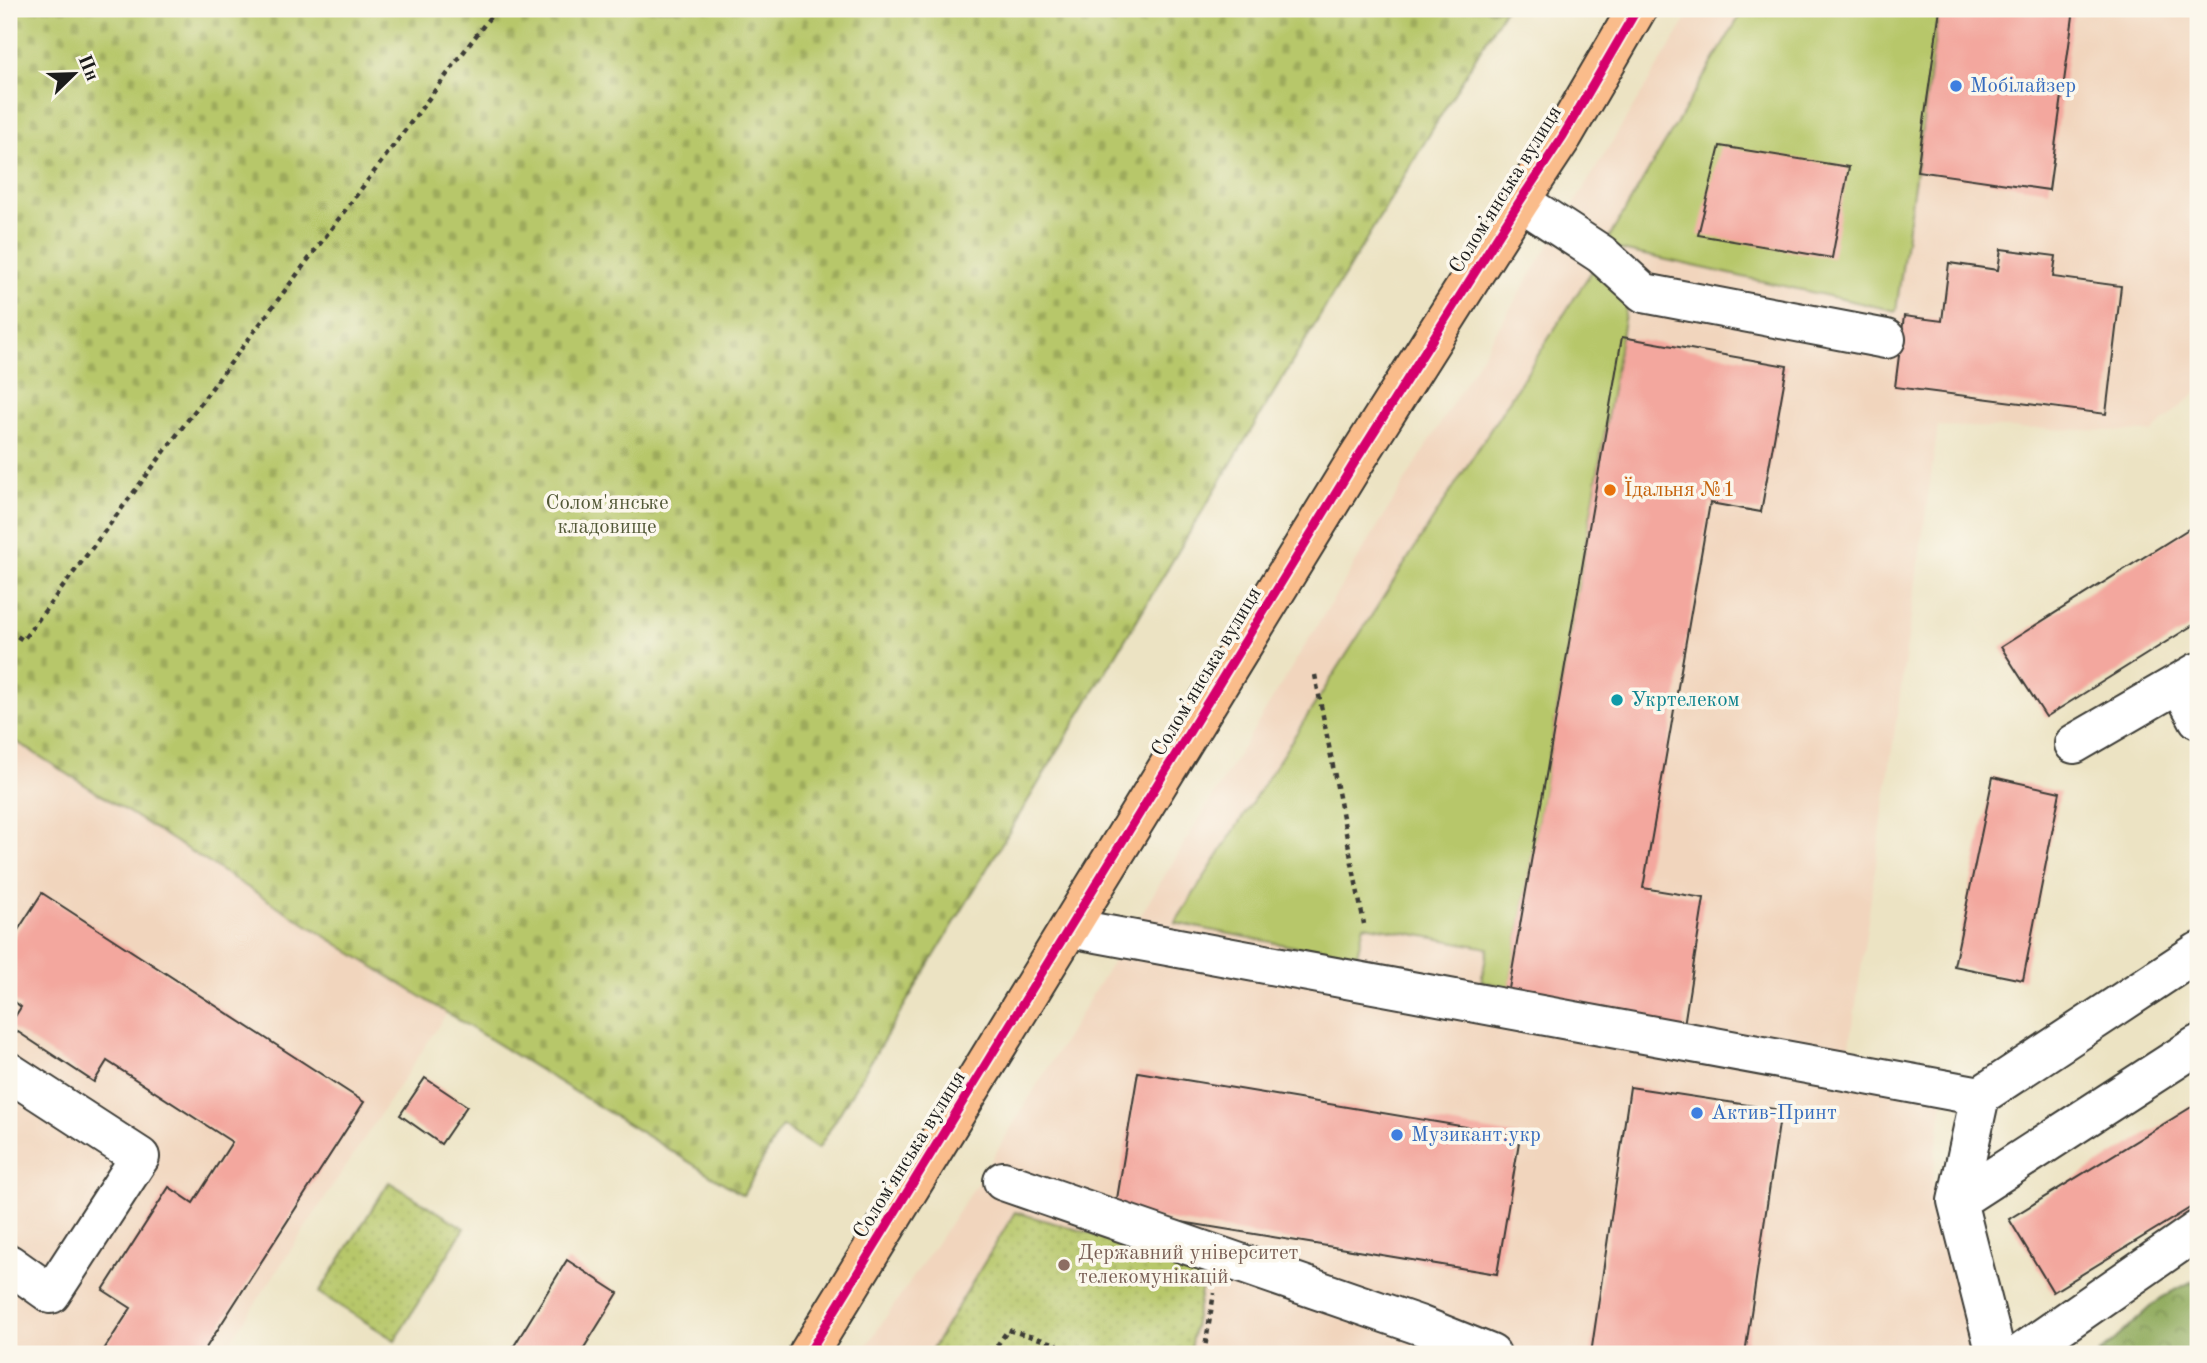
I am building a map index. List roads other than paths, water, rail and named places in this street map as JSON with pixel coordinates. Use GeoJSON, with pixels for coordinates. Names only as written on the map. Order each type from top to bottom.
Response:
{"type":"FeatureCollection","features":[{"type":"Feature","properties":{"kind":"main road","name":"Соломʼянська вулиця"},"geometry":{"type":"LineString","coordinates":[[808,1354],[1358,457],[1563,136],[1637,9]]}},
{"type":"Feature","properties":{"kind":"lane"},"geometry":{"type":"LineString","coordinates":[[1520,201],[1601,254],[1644,293],[1886,339]]}},
{"type":"Feature","properties":{"kind":"lane"},"geometry":{"type":"LineString","coordinates":[[2074,744],[2189,678],[2198,719]]}},
{"type":"Feature","properties":{"kind":"lane"},"geometry":{"type":"LineString","coordinates":[[1070,928],[1980,1096],[2198,952]]}},
{"type":"Feature","properties":{"kind":"lane"},"geometry":{"type":"LineString","coordinates":[[1957,1201],[2198,1045]]}},
{"type":"Feature","properties":{"kind":"lane"},"geometry":{"type":"LineString","coordinates":[[9,1072],[140,1157],[51,1294],[9,1264]]}},
{"type":"Feature","properties":{"kind":"lane"},"geometry":{"type":"LineString","coordinates":[[1980,1096],[1957,1201],[1996,1354]]}},
{"type":"Feature","properties":{"kind":"lane"},"geometry":{"type":"LineString","coordinates":[[1003,1181],[1220,1255],[1418,1339],[1491,1354]]}},
{"type":"Feature","properties":{"kind":"lane"},"geometry":{"type":"LineString","coordinates":[[2020,1354],[2198,1230]]}},
{"type":"Feature","properties":{"kind":"place","name":"Мобілайзер"},"geometry":{"type":"Point","coordinates":[1956,86]}},
{"type":"Feature","properties":{"kind":"place","name":"Їдальня №1"},"geometry":{"type":"Point","coordinates":[1610,490]}},
{"type":"Feature","properties":{"kind":"place","name":"Укртелеком"},"geometry":{"type":"Point","coordinates":[1617,700]}},
{"type":"Feature","properties":{"kind":"place","name":"Актив-Принт"},"geometry":{"type":"Point","coordinates":[1697,1113]}},
{"type":"Feature","properties":{"kind":"place","name":"Музикант.укр"},"geometry":{"type":"Point","coordinates":[1397,1135]}},
{"type":"Feature","properties":{"kind":"place","name":"Державний університет телекомунікацій"},"geometry":{"type":"Point","coordinates":[1064,1265]}},
{"type":"Feature","properties":{"kind":"park label","name":"Солом'янське кладовище"},"geometry":{"type":"Point","coordinates":[607,515]}}]}
